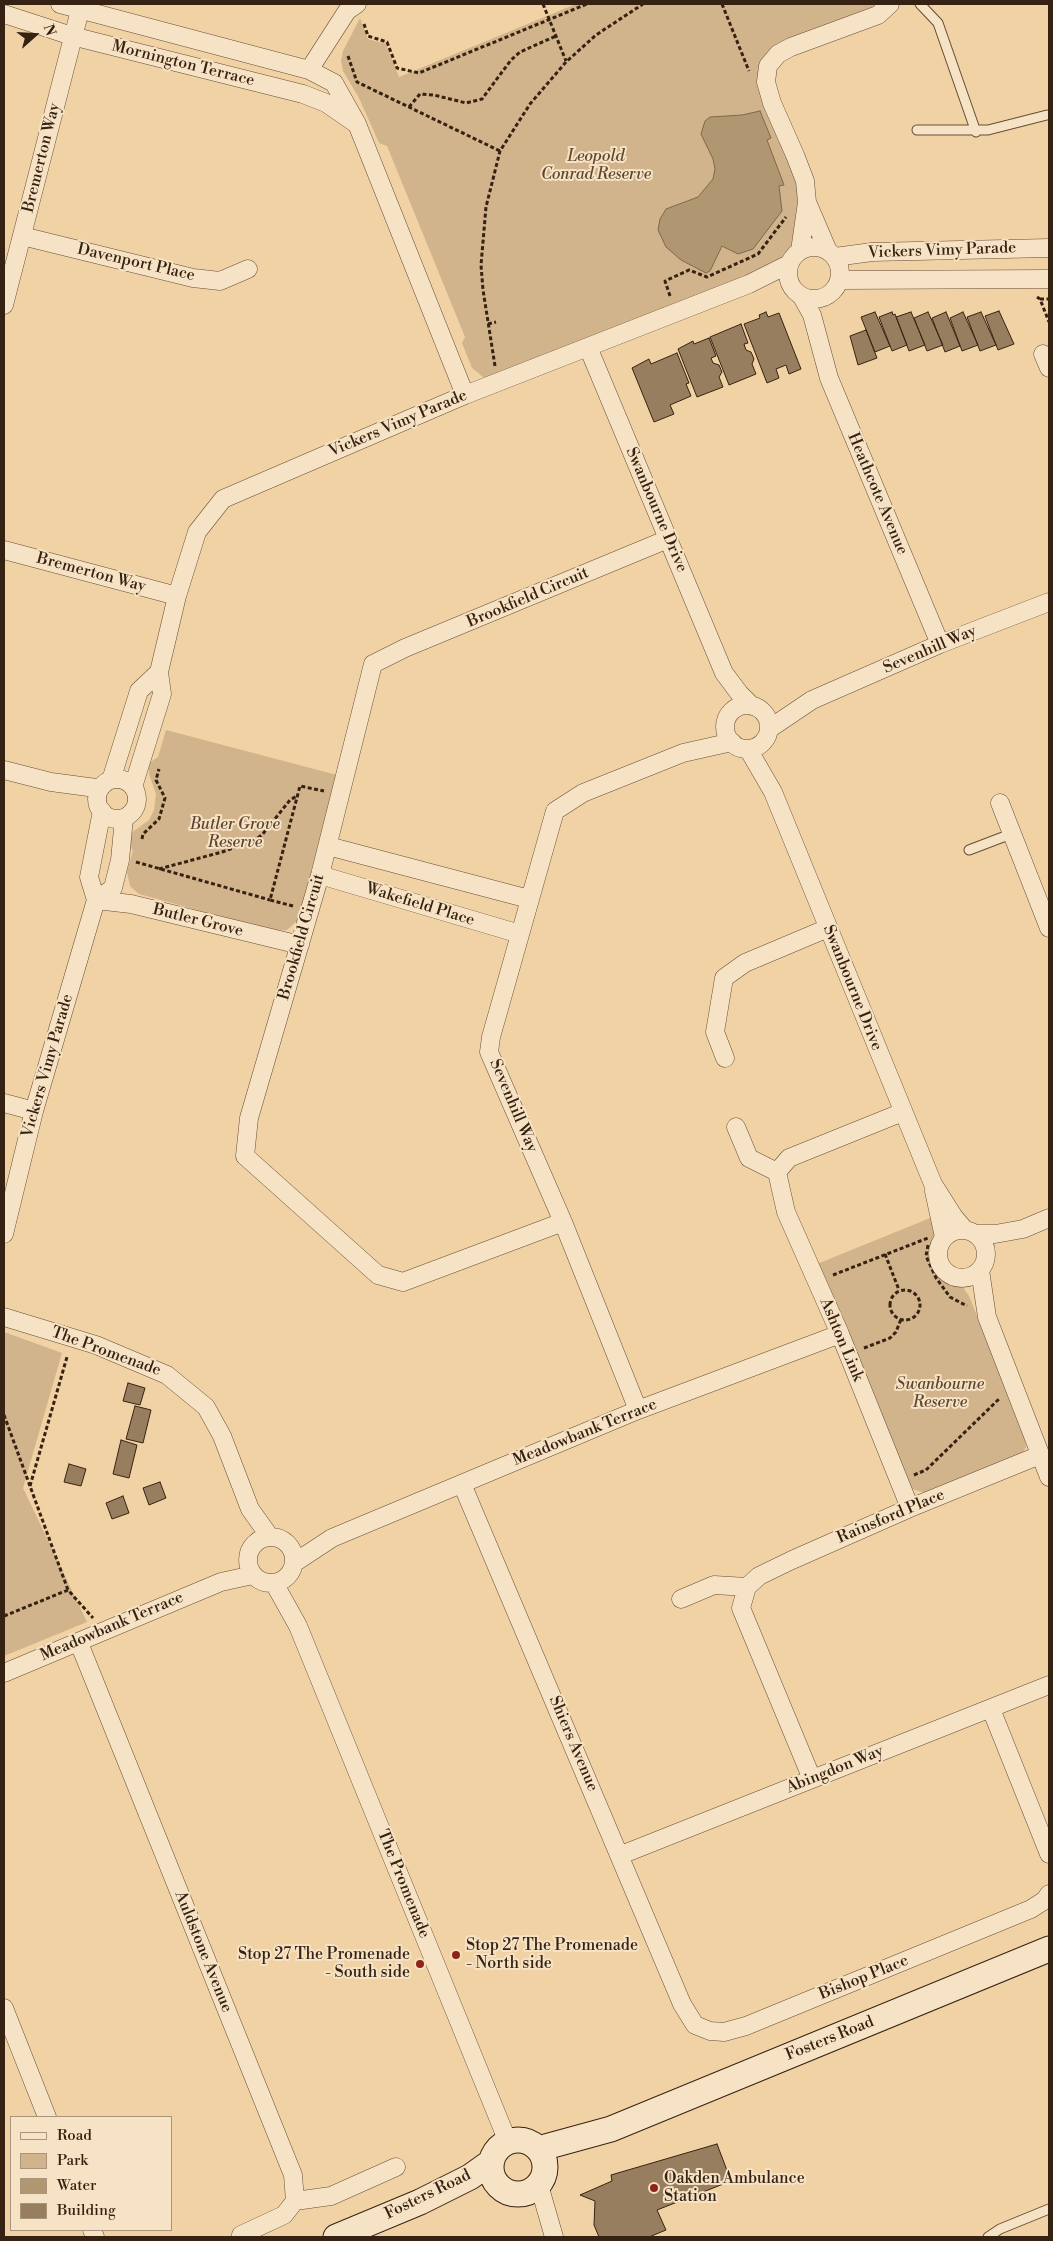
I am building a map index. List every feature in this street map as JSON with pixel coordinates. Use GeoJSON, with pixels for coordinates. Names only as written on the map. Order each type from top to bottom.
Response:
{"type":"FeatureCollection","features":[{"type":"Feature","properties":{"kind":"main road","name":"Fosters Road"},"geometry":{"type":"LineString","coordinates":[[368,2237],[484,2190],[531,2178],[611,2129],[1049,1949]]}},
{"type":"Feature","properties":{"kind":"main road"},"geometry":{"type":"LineString","coordinates":[[491,2162],[493,2179],[531,2178],[526,2141],[516,2140],[508,2142]]}},
{"type":"Feature","properties":{"kind":"main road","name":"Fosters Road"},"geometry":{"type":"LineString","coordinates":[[336,2237],[420,2202],[470,2177],[491,2162],[495,2153],[508,2142]]}},
{"type":"Feature","properties":{"kind":"street","name":"Mornington Terrace"},"geometry":{"type":"LineString","coordinates":[[60,4],[309,70],[334,84],[357,124],[465,395]]}},
{"type":"Feature","properties":{"kind":"street"},"geometry":{"type":"LineString","coordinates":[[309,70],[347,11],[357,4]]}},
{"type":"Feature","properties":{"kind":"street"},"geometry":{"type":"LineString","coordinates":[[807,202],[841,272],[836,287],[818,300],[797,292],[787,272],[794,258],[807,202],[805,181],[772,103],[766,82],[768,66],[778,54],[878,15],[890,4]]}},
{"type":"Feature","properties":{"kind":"street","name":"Bremerton Way"},"geometry":{"type":"LineString","coordinates":[[4,305],[80,10]]}},
{"type":"Feature","properties":{"kind":"street","name":"Mornington Terrace"},"geometry":{"type":"LineString","coordinates":[[4,14],[72,36],[303,94],[326,103],[357,124]]}},
{"type":"Feature","properties":{"kind":"street","name":"Davenport Place"},"geometry":{"type":"LineString","coordinates":[[22,236],[194,278],[220,281],[248,268]]}},
{"type":"Feature","properties":{"kind":"street"},"geometry":{"type":"LineString","coordinates":[[794,258],[814,247],[832,254]]}},
{"type":"Feature","properties":{"kind":"street","name":"Vickers Vimy Parade"},"geometry":{"type":"LineString","coordinates":[[832,254],[1049,248]]}},
{"type":"Feature","properties":{"kind":"street","name":"Vickers Vimy Parade"},"geometry":{"type":"LineString","coordinates":[[133,787],[162,694],[158,672],[197,532],[223,499],[465,395],[749,284],[794,258]]}},
{"type":"Feature","properties":{"kind":"street","name":"Vickers Vimy Parade"},"geometry":{"type":"LineString","coordinates":[[836,287],[1049,279]]}},
{"type":"Feature","properties":{"kind":"street","name":"Vickers Vimy Parade"},"geometry":{"type":"LineString","coordinates":[[749,284],[797,292]]}},
{"type":"Feature","properties":{"kind":"street","name":"Heathcote Avenue"},"geometry":{"type":"LineString","coordinates":[[821,342],[824,312],[836,287]]}},
{"type":"Feature","properties":{"kind":"street","name":"Heathcote Avenue"},"geometry":{"type":"LineString","coordinates":[[797,292],[812,315],[821,342],[829,378],[940,644]]}},
{"type":"Feature","properties":{"kind":"street","name":"Swanbourne Drive"},"geometry":{"type":"LineString","coordinates":[[588,347],[724,672],[739,693],[757,708]]}},
{"type":"Feature","properties":{"kind":"street","name":"Brookfield Circuit"},"geometry":{"type":"LineString","coordinates":[[563,1222],[403,1282],[378,1274],[245,1156],[249,1118],[328,846],[373,664],[405,648],[668,539]]}},
{"type":"Feature","properties":{"kind":"street","name":"Bremerton Way"},"geometry":{"type":"LineString","coordinates":[[4,550],[178,596]]}},
{"type":"Feature","properties":{"kind":"street","name":"Sevenhill Way"},"geometry":{"type":"LineString","coordinates":[[760,740],[812,700],[940,644],[1049,602]]}},
{"type":"Feature","properties":{"kind":"street"},"geometry":{"type":"LineString","coordinates":[[124,818],[128,861],[113,888],[96,900],[89,877],[103,796],[139,691],[158,672]]}},
{"type":"Feature","properties":{"kind":"street","name":"Swanbourne Drive"},"geometry":{"type":"LineString","coordinates":[[724,672],[729,728]]}},
{"type":"Feature","properties":{"kind":"street","name":"Sevenhill Way"},"geometry":{"type":"LineString","coordinates":[[757,708],[812,700]]}},
{"type":"Feature","properties":{"kind":"street"},"geometry":{"type":"LineString","coordinates":[[737,708],[757,708],[766,716],[760,740],[742,748],[729,728],[737,708]]}},
{"type":"Feature","properties":{"kind":"street","name":"Sevenhill Way"},"geometry":{"type":"LineString","coordinates":[[638,1410],[563,1222],[490,1052],[491,1037],[555,811],[583,793],[683,754],[729,728]]}},
{"type":"Feature","properties":{"kind":"street","name":"Swanbourne Drive"},"geometry":{"type":"LineString","coordinates":[[760,740],[773,792],[933,1184],[954,1217],[971,1232]]}},
{"type":"Feature","properties":{"kind":"street"},"geometry":{"type":"LineString","coordinates":[[4,770],[103,796]]}},
{"type":"Feature","properties":{"kind":"street"},"geometry":{"type":"LineString","coordinates":[[123,780],[133,787],[136,792],[137,805],[130,815],[124,818],[112,818],[103,796],[123,780]]}},
{"type":"Feature","properties":{"kind":"street"},"geometry":{"type":"LineString","coordinates":[[1000,803],[1049,928]]}},
{"type":"Feature","properties":{"kind":"street","name":"Wakefield Place"},"geometry":{"type":"LineString","coordinates":[[328,846],[529,899]]}},
{"type":"Feature","properties":{"kind":"street","name":"Wakefield Place"},"geometry":{"type":"LineString","coordinates":[[320,875],[520,934]]}},
{"type":"Feature","properties":{"kind":"street","name":"Vickers Vimy Parade"},"geometry":{"type":"LineString","coordinates":[[4,1234],[34,1110],[96,900]]}},
{"type":"Feature","properties":{"kind":"street","name":"Butler Grove"},"geometry":{"type":"LineString","coordinates":[[96,900],[131,904],[300,945]]}},
{"type":"Feature","properties":{"kind":"street"},"geometry":{"type":"LineString","coordinates":[[725,1058],[715,1032],[724,978],[745,963],[828,928]]}},
{"type":"Feature","properties":{"kind":"street"},"geometry":{"type":"LineString","coordinates":[[4,1103],[34,1110]]}},
{"type":"Feature","properties":{"kind":"street"},"geometry":{"type":"LineString","coordinates":[[736,1127],[749,1158],[777,1172],[789,1158],[903,1112]]}},
{"type":"Feature","properties":{"kind":"street","name":"Ashton Link"},"geometry":{"type":"LineString","coordinates":[[777,1172],[786,1212],[840,1334],[910,1508]]}},
{"type":"Feature","properties":{"kind":"street","name":"Swanbourne Drive"},"geometry":{"type":"LineString","coordinates":[[933,1184],[944,1237]]}},
{"type":"Feature","properties":{"kind":"street"},"geometry":{"type":"LineString","coordinates":[[1024,1229],[970,1277],[964,1278],[948,1274],[938,1261],[939,1244],[944,1237],[954,1231],[995,1234],[1024,1229],[1049,1218]]}},
{"type":"Feature","properties":{"kind":"street"},"geometry":{"type":"LineString","coordinates":[[971,1232],[984,1245],[983,1265],[987,1317]]}},
{"type":"Feature","properties":{"kind":"street"},"geometry":{"type":"LineString","coordinates":[[964,1278],[972,1296],[987,1317],[1049,1477]]}},
{"type":"Feature","properties":{"kind":"street","name":"The Promenade"},"geometry":{"type":"LineString","coordinates":[[4,1317],[96,1345],[167,1375],[206,1407],[222,1436],[250,1509],[270,1537]]}},
{"type":"Feature","properties":{"kind":"street","name":"Meadowbank Terrace"},"geometry":{"type":"LineString","coordinates":[[288,1545],[332,1538],[638,1410],[840,1334]]}},
{"type":"Feature","properties":{"kind":"street","name":"Rainsford Place"},"geometry":{"type":"LineString","coordinates":[[747,1587],[759,1576],[910,1508],[1040,1455]]}},
{"type":"Feature","properties":{"kind":"street","name":"Shiers Avenue"},"geometry":{"type":"LineString","coordinates":[[462,1484],[682,2004]]}},
{"type":"Feature","properties":{"kind":"street","name":"The Promenade"},"geometry":{"type":"LineString","coordinates":[[250,1509],[251,1561]]}},
{"type":"Feature","properties":{"kind":"street"},"geometry":{"type":"LineString","coordinates":[[270,1537],[281,1540],[288,1545],[292,1552],[285,1575],[264,1582],[251,1561],[258,1541],[270,1537]]}},
{"type":"Feature","properties":{"kind":"street","name":"Meadowbank Terrace"},"geometry":{"type":"LineString","coordinates":[[285,1575],[332,1538]]}},
{"type":"Feature","properties":{"kind":"street","name":"Meadowbank Terrace"},"geometry":{"type":"LineString","coordinates":[[4,1673],[221,1582],[251,1561]]}},
{"type":"Feature","properties":{"kind":"street","name":"The Promenade"},"geometry":{"type":"LineString","coordinates":[[285,1575],[298,1626],[508,2142]]}},
{"type":"Feature","properties":{"kind":"street"},"geometry":{"type":"LineString","coordinates":[[681,1598],[714,1585],[747,1587],[741,1608],[812,1780]]}},
{"type":"Feature","properties":{"kind":"street","name":"Auldstone Avenue"},"geometry":{"type":"LineString","coordinates":[[79,1643],[293,2175],[295,2201]]}},
{"type":"Feature","properties":{"kind":"street","name":"Abingdon Way"},"geometry":{"type":"LineString","coordinates":[[621,1856],[1049,1685]]}},
{"type":"Feature","properties":{"kind":"street"},"geometry":{"type":"LineString","coordinates":[[991,1709],[1049,1854]]}},
{"type":"Feature","properties":{"kind":"street","name":"Bishop Place"},"geometry":{"type":"LineString","coordinates":[[682,2004],[695,2024],[710,2031],[724,2032],[746,2026],[1031,1909],[1045,1900],[1049,1894]]}},
{"type":"Feature","properties":{"kind":"street"},"geometry":{"type":"LineString","coordinates":[[4,2008],[47,2116]]}},
{"type":"Feature","properties":{"kind":"street"},"geometry":{"type":"LineString","coordinates":[[239,2237],[284,2215],[295,2201],[331,2196],[396,2167]]}},
{"type":"Feature","properties":{"kind":"street"},"geometry":{"type":"LineString","coordinates":[[531,2178],[553,2237]]}},
{"type":"Feature","properties":{"kind":"lane"},"geometry":{"type":"LineString","coordinates":[[920,4],[938,23],[976,132]]}},
{"type":"Feature","properties":{"kind":"lane"},"geometry":{"type":"LineString","coordinates":[[917,130],[976,132],[1048,115]]}},
{"type":"Feature","properties":{"kind":"lane"},"geometry":{"type":"LineString","coordinates":[[970,850],[1011,834]]}},
{"type":"Feature","properties":{"kind":"lane"},"geometry":{"type":"LineString","coordinates":[[988,2237],[1000,2229],[1049,2209]]}},
{"type":"Feature","properties":{"kind":"path"},"geometry":{"type":"LineString","coordinates":[[543,4],[566,62]]}},
{"type":"Feature","properties":{"kind":"path"},"geometry":{"type":"LineString","coordinates":[[364,24],[368,36],[387,42],[397,68],[419,73],[586,4]]}},
{"type":"Feature","properties":{"kind":"path"},"geometry":{"type":"LineString","coordinates":[[495,369],[481,265],[486,207],[500,151],[530,104],[566,62],[596,35],[643,4]]}},
{"type":"Feature","properties":{"kind":"path"},"geometry":{"type":"LineString","coordinates":[[722,4],[751,77]]}},
{"type":"Feature","properties":{"kind":"path"},"geometry":{"type":"LineString","coordinates":[[408,107],[420,94],[428,94],[466,103],[482,99],[511,60],[520,52],[556,36]]}},
{"type":"Feature","properties":{"kind":"path"},"geometry":{"type":"LineString","coordinates":[[348,56],[357,82],[500,151]]}},
{"type":"Feature","properties":{"kind":"path"},"geometry":{"type":"LineString","coordinates":[[672,301],[665,280],[690,270],[707,277],[758,254],[790,211]]}},
{"type":"Feature","properties":{"kind":"path"},"geometry":{"type":"LineString","coordinates":[[1049,299],[1039,299],[1049,322]]}},
{"type":"Feature","properties":{"kind":"path"},"geometry":{"type":"LineString","coordinates":[[488,324],[496,322]]}},
{"type":"Feature","properties":{"kind":"path"},"geometry":{"type":"LineString","coordinates":[[140,843],[143,834],[159,819],[165,798],[156,780],[163,755],[144,748]]}},
{"type":"Feature","properties":{"kind":"path"},"geometry":{"type":"LineString","coordinates":[[270,900],[300,786],[341,795]]}},
{"type":"Feature","properties":{"kind":"path"},"geometry":{"type":"LineString","coordinates":[[159,869],[229,850],[252,841],[262,835],[290,800],[297,796]]}},
{"type":"Feature","properties":{"kind":"path"},"geometry":{"type":"LineString","coordinates":[[128,861],[138,852]]}},
{"type":"Feature","properties":{"kind":"path"},"geometry":{"type":"LineString","coordinates":[[128,861],[296,907]]}},
{"type":"Feature","properties":{"kind":"path"},"geometry":{"type":"LineString","coordinates":[[829,1276],[931,1237],[926,1256],[936,1278],[950,1296],[970,1308]]}},
{"type":"Feature","properties":{"kind":"path"},"geometry":{"type":"LineString","coordinates":[[886,1254],[899,1290]]}},
{"type":"Feature","properties":{"kind":"path"},"geometry":{"type":"LineString","coordinates":[[899,1290],[914,1292],[921,1305],[920,1310],[913,1318],[901,1320],[894,1315],[889,1306],[892,1296],[899,1290]]}},
{"type":"Feature","properties":{"kind":"path"},"geometry":{"type":"LineString","coordinates":[[859,1350],[890,1338],[896,1332],[901,1320]]}},
{"type":"Feature","properties":{"kind":"path"},"geometry":{"type":"LineString","coordinates":[[30,1487],[68,1357]]}},
{"type":"Feature","properties":{"kind":"path"},"geometry":{"type":"LineString","coordinates":[[910,1476],[926,1470],[1004,1394]]}},
{"type":"Feature","properties":{"kind":"path"},"geometry":{"type":"LineString","coordinates":[[4,1415],[68,1590],[94,1619]]}},
{"type":"Feature","properties":{"kind":"path"},"geometry":{"type":"LineString","coordinates":[[4,1616],[68,1590]]}},
{"type":"Feature","properties":{"kind":"green space","name":"Leopold Conrad Reserve"},"geometry":{"type":"Polygon","coordinates":[[[576,4],[876,4],[777,47],[765,58],[803,188],[792,254],[777,266],[729,282],[502,375],[489,378],[483,377],[472,368],[462,343],[465,337],[387,146],[379,143],[359,98],[343,71],[341,61],[343,51],[360,18],[368,39],[386,44],[399,77],[576,4]]]}},
{"type":"Feature","properties":{"kind":"green space","name":"Butler Grove Reserve"},"geometry":{"type":"Polygon","coordinates":[[[166,730],[337,775],[299,916],[297,921],[287,930],[274,931],[139,894],[130,886],[127,872],[133,851],[128,842],[130,834],[149,820],[154,810],[156,794],[149,774],[149,763],[158,757],[166,730]]]}},
{"type":"Feature","properties":{"kind":"green space","name":"Swanbourne Reserve"},"geometry":{"type":"Polygon","coordinates":[[[935,1216],[937,1235],[931,1255],[933,1265],[942,1278],[963,1287],[969,1296],[1023,1430],[1026,1447],[1021,1456],[927,1494],[910,1488],[817,1264],[935,1216]]]}},
{"type":"Feature","properties":{"kind":"green space"},"geometry":{"type":"Polygon","coordinates":[[[4,1332],[62,1353],[23,1488],[87,1622],[4,1656],[4,1332]]]}},
{"type":"Feature","properties":{"kind":"water"},"geometry":{"type":"Polygon","coordinates":[[[760,111],[771,138],[767,140],[784,185],[779,186],[782,211],[753,249],[738,254],[722,246],[710,271],[706,273],[681,260],[666,247],[658,230],[660,219],[666,209],[698,197],[713,179],[715,169],[713,159],[701,134],[705,121],[710,117],[742,115],[760,111]]]}},
{"type":"Feature","properties":{"kind":"building"},"geometry":{"type":"Polygon","coordinates":[[[999,311],[1014,344],[998,350],[985,316],[999,311]]]}},
{"type":"Feature","properties":{"kind":"building"},"geometry":{"type":"Polygon","coordinates":[[[766,312],[768,317],[779,313],[801,369],[789,374],[786,365],[776,369],[779,378],[767,383],[744,324],[760,318],[759,315],[766,312]]]}},
{"type":"Feature","properties":{"kind":"building"},"geometry":{"type":"Polygon","coordinates":[[[875,312],[890,346],[875,352],[861,317],[875,312]]]}},
{"type":"Feature","properties":{"kind":"building"},"geometry":{"type":"Polygon","coordinates":[[[892,312],[893,315],[895,314],[907,345],[892,351],[879,317],[892,312]]]}},
{"type":"Feature","properties":{"kind":"building"},"geometry":{"type":"Polygon","coordinates":[[[911,312],[925,345],[909,351],[896,317],[911,312]]]}},
{"type":"Feature","properties":{"kind":"building"},"geometry":{"type":"Polygon","coordinates":[[[928,312],[943,345],[927,351],[914,318],[928,312]]]}},
{"type":"Feature","properties":{"kind":"building"},"geometry":{"type":"Polygon","coordinates":[[[946,312],[960,346],[945,352],[932,318],[946,312]]]}},
{"type":"Feature","properties":{"kind":"building"},"geometry":{"type":"Polygon","coordinates":[[[963,312],[978,345],[962,351],[950,318],[963,312]]]}},
{"type":"Feature","properties":{"kind":"building"},"geometry":{"type":"Polygon","coordinates":[[[981,312],[996,345],[980,351],[967,317],[981,312]]]}},
{"type":"Feature","properties":{"kind":"building"},"geometry":{"type":"Polygon","coordinates":[[[741,324],[748,343],[744,344],[746,350],[751,352],[754,359],[752,364],[756,374],[729,385],[710,337],[741,324]]]}},
{"type":"Feature","properties":{"kind":"building"},"geometry":{"type":"Polygon","coordinates":[[[866,330],[877,358],[858,365],[850,336],[866,330]]]}},
{"type":"Feature","properties":{"kind":"building"},"geometry":{"type":"Polygon","coordinates":[[[709,338],[716,356],[711,358],[713,363],[719,365],[722,372],[719,377],[723,387],[697,397],[678,349],[693,341],[694,344],[709,338]]]}},
{"type":"Feature","properties":{"kind":"building"},"geometry":{"type":"Polygon","coordinates":[[[677,353],[689,383],[686,384],[691,396],[670,405],[674,414],[654,422],[632,368],[649,359],[651,364],[677,353]]]}},
{"type":"Feature","properties":{"kind":"building"},"geometry":{"type":"Polygon","coordinates":[[[128,1383],[145,1388],[140,1405],[123,1401],[128,1383]]]}},
{"type":"Feature","properties":{"kind":"building"},"geometry":{"type":"Polygon","coordinates":[[[135,1406],[151,1410],[143,1443],[126,1439],[135,1406]]]}},
{"type":"Feature","properties":{"kind":"building"},"geometry":{"type":"Polygon","coordinates":[[[121,1440],[137,1445],[129,1478],[113,1474],[121,1440]]]}},
{"type":"Feature","properties":{"kind":"building"},"geometry":{"type":"Polygon","coordinates":[[[69,1464],[86,1469],[81,1486],[64,1482],[69,1464]]]}},
{"type":"Feature","properties":{"kind":"building"},"geometry":{"type":"Polygon","coordinates":[[[160,1482],[166,1498],[149,1505],[143,1488],[160,1482]]]}},
{"type":"Feature","properties":{"kind":"building"},"geometry":{"type":"Polygon","coordinates":[[[123,1496],[129,1513],[112,1519],[106,1503],[123,1496]]]}},
{"type":"Feature","properties":{"kind":"building","name":"Oakden Ambulance Station"},"geometry":{"type":"Polygon","coordinates":[[[717,2144],[731,2181],[657,2210],[666,2230],[649,2237],[599,2237],[594,2225],[595,2201],[580,2195],[612,2181],[611,2175],[717,2144]]]}},
{"type":"Feature","properties":{"kind":"place","name":"Stop 27 The Promenade - North side"},"geometry":{"type":"Point","coordinates":[456,1955]}},
{"type":"Feature","properties":{"kind":"place","name":"Stop 27 The Promenade - South side"},"geometry":{"type":"Point","coordinates":[420,1964]}},
{"type":"Feature","properties":{"kind":"place","name":"Oakden Ambulance Station"},"geometry":{"type":"Point","coordinates":[654,2188]}}]}
